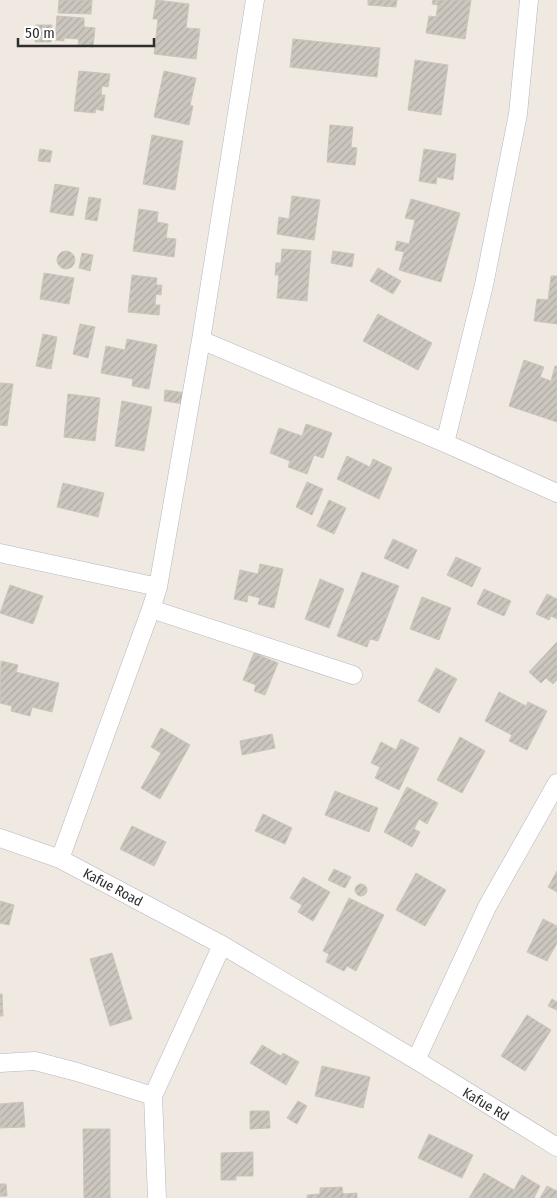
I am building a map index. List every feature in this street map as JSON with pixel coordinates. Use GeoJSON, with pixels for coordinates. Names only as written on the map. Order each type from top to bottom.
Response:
{"type":"FeatureCollection","features":[{"type":"Feature","properties":{"kind":"street"},"geometry":{"type":"LineString","coordinates":[[60,859],[158,587],[201,340],[255,0]]}},
{"type":"Feature","properties":{"kind":"street"},"geometry":{"type":"LineString","coordinates":[[445,443],[484,285],[518,114],[529,0]]}},
{"type":"Feature","properties":{"kind":"street"},"geometry":{"type":"LineString","coordinates":[[201,340],[445,443],[557,493]]}},
{"type":"Feature","properties":{"kind":"street"},"geometry":{"type":"LineString","coordinates":[[0,553],[158,587]]}},
{"type":"Feature","properties":{"kind":"street"},"geometry":{"type":"LineString","coordinates":[[151,609],[353,675]]}},
{"type":"Feature","properties":{"kind":"street"},"geometry":{"type":"LineString","coordinates":[[416,1060],[487,907],[557,783]]}},
{"type":"Feature","properties":{"kind":"street","name":"Kafue Road"},"geometry":{"type":"LineString","coordinates":[[0,838],[60,859],[222,945],[416,1060]]}},
{"type":"Feature","properties":{"kind":"street"},"geometry":{"type":"LineString","coordinates":[[157,1198],[153,1096],[222,945]]}},
{"type":"Feature","properties":{"kind":"street","name":"Kafue Rd"},"geometry":{"type":"LineString","coordinates":[[416,1060],[557,1147]]}},
{"type":"Feature","properties":{"kind":"street"},"geometry":{"type":"LineString","coordinates":[[0,1063],[36,1061],[153,1096]]}},
{"type":"Feature","properties":{"kind":"building"},"geometry":{"type":"Polygon","coordinates":[[[59,0],[92,0],[91,14],[58,13],[59,0]]]}},
{"type":"Feature","properties":{"kind":"building"},"geometry":{"type":"Polygon","coordinates":[[[156,0],[189,4],[186,28],[200,29],[196,59],[154,54],[158,19],[153,19],[156,0]]]}},
{"type":"Feature","properties":{"kind":"building"},"geometry":{"type":"Polygon","coordinates":[[[368,0],[397,0],[396,7],[368,5],[368,0]]]}},
{"type":"Feature","properties":{"kind":"building"},"geometry":{"type":"Polygon","coordinates":[[[433,0],[471,0],[465,39],[426,33],[429,16],[436,17],[438,5],[432,4],[433,0]]]}},
{"type":"Feature","properties":{"kind":"building"},"geometry":{"type":"Polygon","coordinates":[[[57,16],[84,18],[84,27],[95,28],[93,47],[78,45],[79,39],[64,38],[64,41],[55,40],[57,16]]]}},
{"type":"Feature","properties":{"kind":"building"},"geometry":{"type":"Polygon","coordinates":[[[36,25],[52,25],[51,42],[35,42],[36,25]]]}},
{"type":"Feature","properties":{"kind":"building"},"geometry":{"type":"Polygon","coordinates":[[[293,39],[380,48],[377,77],[290,67],[293,39]]]}},
{"type":"Feature","properties":{"kind":"building"},"geometry":{"type":"Polygon","coordinates":[[[415,60],[448,65],[441,115],[408,110],[415,60]]]}},
{"type":"Feature","properties":{"kind":"building"},"geometry":{"type":"Polygon","coordinates":[[[79,71],[110,74],[108,87],[102,86],[101,95],[105,95],[103,111],[96,109],[95,113],[74,111],[79,71]]]}},
{"type":"Feature","properties":{"kind":"building"},"geometry":{"type":"Polygon","coordinates":[[[164,71],[196,78],[190,105],[193,106],[189,125],[154,117],[164,71]]]}},
{"type":"Feature","properties":{"kind":"building"},"geometry":{"type":"Polygon","coordinates":[[[330,125],[353,127],[351,147],[357,148],[355,165],[327,162],[330,125]]]}},
{"type":"Feature","properties":{"kind":"building"},"geometry":{"type":"Polygon","coordinates":[[[152,135],[183,141],[175,190],[143,184],[152,135]]]}},
{"type":"Feature","properties":{"kind":"building"},"geometry":{"type":"Polygon","coordinates":[[[40,149],[52,151],[50,162],[38,161],[40,149]]]}},
{"type":"Feature","properties":{"kind":"building"},"geometry":{"type":"Polygon","coordinates":[[[424,149],[456,154],[453,180],[437,177],[436,184],[419,181],[424,149]]]}},
{"type":"Feature","properties":{"kind":"building"},"geometry":{"type":"Polygon","coordinates":[[[55,184],[79,188],[73,216],[50,212],[55,184]]]}},
{"type":"Feature","properties":{"kind":"building"},"geometry":{"type":"Polygon","coordinates":[[[292,196],[320,200],[314,240],[277,234],[279,217],[289,219],[292,196]]]}},
{"type":"Feature","properties":{"kind":"building"},"geometry":{"type":"Polygon","coordinates":[[[89,197],[101,199],[97,221],[85,219],[89,197]]]}},
{"type":"Feature","properties":{"kind":"building"},"geometry":{"type":"Polygon","coordinates":[[[411,199],[460,213],[441,282],[399,270],[404,252],[395,250],[397,241],[409,244],[415,220],[405,218],[411,199]]]}},
{"type":"Feature","properties":{"kind":"building"},"geometry":{"type":"Polygon","coordinates":[[[139,209],[158,212],[157,222],[168,224],[166,238],[176,239],[174,257],[133,251],[139,209]]]}},
{"type":"Feature","properties":{"kind":"building"},"geometry":{"type":"Polygon","coordinates":[[[282,249],[311,251],[307,301],[277,298],[279,275],[275,275],[276,263],[281,263],[282,249]]]}},
{"type":"Feature","properties":{"kind":"building"},"geometry":{"type":"Polygon","coordinates":[[[66,251],[72,254],[75,260],[72,266],[66,269],[60,266],[57,260],[60,254],[66,251]]]}},
{"type":"Feature","properties":{"kind":"building"},"geometry":{"type":"Polygon","coordinates":[[[333,251],[354,254],[352,267],[331,263],[333,251]]]}},
{"type":"Feature","properties":{"kind":"building"},"geometry":{"type":"Polygon","coordinates":[[[82,253],[93,255],[90,271],[79,268],[82,253]]]}},
{"type":"Feature","properties":{"kind":"building"},"geometry":{"type":"Polygon","coordinates":[[[378,268],[401,281],[393,294],[370,281],[378,268]]]}},
{"type":"Feature","properties":{"kind":"building"},"geometry":{"type":"Polygon","coordinates":[[[44,273],[74,278],[69,304],[40,299],[44,273]]]}},
{"type":"Feature","properties":{"kind":"building"},"geometry":{"type":"Polygon","coordinates":[[[132,275],[157,278],[156,285],[162,285],[161,295],[156,294],[155,305],[160,305],[159,315],[128,312],[132,275]]]}},
{"type":"Feature","properties":{"kind":"building"},"geometry":{"type":"Polygon","coordinates":[[[551,276],[557,276],[557,324],[534,321],[537,299],[548,300],[551,276]]]}},
{"type":"Feature","properties":{"kind":"building"},"geometry":{"type":"Polygon","coordinates":[[[378,314],[432,343],[418,370],[363,341],[378,314]]]}},
{"type":"Feature","properties":{"kind":"building"},"geometry":{"type":"Polygon","coordinates":[[[80,324],[95,327],[88,358],[73,354],[80,324]]]}},
{"type":"Feature","properties":{"kind":"building"},"geometry":{"type":"Polygon","coordinates":[[[43,334],[57,337],[51,369],[36,366],[43,334]]]}},
{"type":"Feature","properties":{"kind":"building"},"geometry":{"type":"Polygon","coordinates":[[[127,339],[157,345],[149,389],[132,386],[133,379],[101,373],[106,346],[125,350],[127,339]]]}},
{"type":"Feature","properties":{"kind":"building"},"geometry":{"type":"Polygon","coordinates":[[[524,360],[544,367],[540,377],[551,381],[555,366],[557,366],[557,422],[509,406],[524,360]]]}},
{"type":"Feature","properties":{"kind":"building"},"geometry":{"type":"Polygon","coordinates":[[[0,383],[13,384],[7,426],[0,425],[0,383]]]}},
{"type":"Feature","properties":{"kind":"building"},"geometry":{"type":"Polygon","coordinates":[[[165,390],[186,393],[184,404],[164,401],[165,390]]]}},
{"type":"Feature","properties":{"kind":"building"},"geometry":{"type":"Polygon","coordinates":[[[68,394],[100,398],[95,441],[64,437],[68,394]]]}},
{"type":"Feature","properties":{"kind":"building"},"geometry":{"type":"Polygon","coordinates":[[[122,401],[152,407],[144,451],[115,446],[122,401]]]}},
{"type":"Feature","properties":{"kind":"building"},"geometry":{"type":"Polygon","coordinates":[[[306,424],[332,433],[323,458],[314,455],[307,474],[288,467],[290,461],[270,453],[279,428],[302,436],[306,424]]]}},
{"type":"Feature","properties":{"kind":"building"},"geometry":{"type":"Polygon","coordinates":[[[347,456],[370,467],[373,459],[392,468],[379,499],[337,479],[347,456]]]}},
{"type":"Feature","properties":{"kind":"building"},"geometry":{"type":"Polygon","coordinates":[[[307,482],[323,489],[312,515],[296,507],[307,482]]]}},
{"type":"Feature","properties":{"kind":"building"},"geometry":{"type":"Polygon","coordinates":[[[63,483],[104,493],[98,517],[57,507],[63,483]]]}},
{"type":"Feature","properties":{"kind":"building"},"geometry":{"type":"Polygon","coordinates":[[[329,500],[346,508],[334,534],[317,526],[329,500]]]}},
{"type":"Feature","properties":{"kind":"building"},"geometry":{"type":"Polygon","coordinates":[[[393,539],[417,550],[408,569],[384,558],[393,539]]]}},
{"type":"Feature","properties":{"kind":"building"},"geometry":{"type":"Polygon","coordinates":[[[456,557],[481,568],[472,587],[447,575],[456,557]]]}},
{"type":"Feature","properties":{"kind":"building"},"geometry":{"type":"Polygon","coordinates":[[[260,564],[283,569],[274,608],[258,604],[260,598],[248,595],[247,602],[234,599],[240,570],[258,574],[260,564]]]}},
{"type":"Feature","properties":{"kind":"building"},"geometry":{"type":"Polygon","coordinates":[[[362,572],[399,586],[378,641],[370,639],[367,647],[337,636],[362,572]]]}},
{"type":"Feature","properties":{"kind":"building"},"geometry":{"type":"Polygon","coordinates":[[[320,579],[344,589],[329,628],[305,619],[320,579]]]}},
{"type":"Feature","properties":{"kind":"building"},"geometry":{"type":"Polygon","coordinates":[[[10,585],[43,596],[33,624],[0,613],[10,585]]]}},
{"type":"Feature","properties":{"kind":"building"},"geometry":{"type":"Polygon","coordinates":[[[484,589],[511,601],[504,616],[477,604],[484,589]]]}},
{"type":"Feature","properties":{"kind":"building"},"geometry":{"type":"Polygon","coordinates":[[[547,594],[557,599],[557,619],[551,616],[549,620],[536,614],[547,594]]]}},
{"type":"Feature","properties":{"kind":"building"},"geometry":{"type":"Polygon","coordinates":[[[422,597],[451,608],[439,640],[410,629],[422,597]]]}},
{"type":"Feature","properties":{"kind":"building"},"geometry":{"type":"Polygon","coordinates":[[[557,642],[557,680],[553,684],[546,678],[541,683],[529,672],[557,642]]]}},
{"type":"Feature","properties":{"kind":"building"},"geometry":{"type":"Polygon","coordinates":[[[254,653],[278,663],[265,695],[254,691],[256,685],[243,680],[254,653]]]}},
{"type":"Feature","properties":{"kind":"building"},"geometry":{"type":"Polygon","coordinates":[[[1,661],[18,665],[16,672],[59,683],[52,712],[32,707],[30,716],[11,711],[12,706],[0,703],[1,661]]]}},
{"type":"Feature","properties":{"kind":"building"},"geometry":{"type":"Polygon","coordinates":[[[436,668],[457,679],[439,713],[418,701],[436,668]]]}},
{"type":"Feature","properties":{"kind":"building"},"geometry":{"type":"Polygon","coordinates":[[[499,692],[526,706],[528,702],[547,711],[527,750],[509,741],[512,735],[485,721],[499,692]]]}},
{"type":"Feature","properties":{"kind":"building"},"geometry":{"type":"Polygon","coordinates":[[[161,728],[190,745],[160,799],[141,788],[161,753],[151,747],[161,728]]]}},
{"type":"Feature","properties":{"kind":"building"},"geometry":{"type":"Polygon","coordinates":[[[272,734],[275,748],[242,755],[240,741],[272,734]]]}},
{"type":"Feature","properties":{"kind":"building"},"geometry":{"type":"Polygon","coordinates":[[[460,737],[485,751],[462,793],[437,780],[460,737]]]}},
{"type":"Feature","properties":{"kind":"building"},"geometry":{"type":"Polygon","coordinates":[[[401,739],[419,748],[399,790],[375,778],[380,767],[371,763],[381,742],[396,750],[401,739]]]}},
{"type":"Feature","properties":{"kind":"building"},"geometry":{"type":"Polygon","coordinates":[[[407,787],[438,803],[427,824],[419,819],[414,829],[420,832],[412,847],[384,832],[407,787]]]}},
{"type":"Feature","properties":{"kind":"building"},"geometry":{"type":"Polygon","coordinates":[[[335,791],[378,808],[369,832],[325,815],[335,791]]]}},
{"type":"Feature","properties":{"kind":"building"},"geometry":{"type":"Polygon","coordinates":[[[263,814],[292,828],[285,844],[255,831],[263,814]]]}},
{"type":"Feature","properties":{"kind":"building"},"geometry":{"type":"Polygon","coordinates":[[[132,826],[166,842],[154,866],[120,849],[132,826]]]}},
{"type":"Feature","properties":{"kind":"building"},"geometry":{"type":"Polygon","coordinates":[[[334,869],[351,877],[345,888],[328,880],[334,869]]]}},
{"type":"Feature","properties":{"kind":"building"},"geometry":{"type":"Polygon","coordinates":[[[557,871],[557,892],[548,887],[557,871]]]}},
{"type":"Feature","properties":{"kind":"building"},"geometry":{"type":"Polygon","coordinates":[[[416,873],[446,890],[425,926],[396,910],[416,873]]]}},
{"type":"Feature","properties":{"kind":"building"},"geometry":{"type":"Polygon","coordinates":[[[303,877],[330,892],[313,921],[298,912],[302,905],[290,898],[303,877]]]}},
{"type":"Feature","properties":{"kind":"building"},"geometry":{"type":"Polygon","coordinates":[[[359,884],[363,884],[367,890],[363,896],[359,896],[355,892],[355,888],[359,884]]]}},
{"type":"Feature","properties":{"kind":"building"},"geometry":{"type":"Polygon","coordinates":[[[349,898],[384,915],[356,971],[347,966],[344,971],[326,962],[329,954],[323,951],[349,898]]]}},
{"type":"Feature","properties":{"kind":"building"},"geometry":{"type":"Polygon","coordinates":[[[0,901],[14,905],[9,925],[0,923],[0,901]]]}},
{"type":"Feature","properties":{"kind":"building"},"geometry":{"type":"Polygon","coordinates":[[[543,919],[557,926],[557,943],[547,961],[527,952],[543,919]]]}},
{"type":"Feature","properties":{"kind":"building"},"geometry":{"type":"Polygon","coordinates":[[[112,953],[132,1019],[110,1026],[90,959],[112,953]]]}},
{"type":"Feature","properties":{"kind":"building"},"geometry":{"type":"Polygon","coordinates":[[[0,994],[2,994],[3,1016],[0,1016],[0,994]]]}},
{"type":"Feature","properties":{"kind":"building"},"geometry":{"type":"Polygon","coordinates":[[[552,999],[557,1002],[557,1010],[548,1006],[552,999]]]}},
{"type":"Feature","properties":{"kind":"building"},"geometry":{"type":"Polygon","coordinates":[[[527,1015],[551,1030],[525,1071],[501,1056],[527,1015]]]}},
{"type":"Feature","properties":{"kind":"building"},"geometry":{"type":"Polygon","coordinates":[[[262,1045],[281,1056],[283,1053],[299,1062],[286,1085],[250,1063],[262,1045]]]}},
{"type":"Feature","properties":{"kind":"building"},"geometry":{"type":"Polygon","coordinates":[[[322,1066],[370,1077],[363,1108],[315,1096],[322,1066]]]}},
{"type":"Feature","properties":{"kind":"building"},"geometry":{"type":"Polygon","coordinates":[[[298,1101],[307,1106],[297,1124],[287,1118],[298,1101]]]}},
{"type":"Feature","properties":{"kind":"building"},"geometry":{"type":"Polygon","coordinates":[[[23,1102],[25,1127],[0,1128],[0,1104],[23,1102]]]}},
{"type":"Feature","properties":{"kind":"building"},"geometry":{"type":"Polygon","coordinates":[[[250,1111],[269,1111],[270,1128],[250,1129],[250,1111]]]}},
{"type":"Feature","properties":{"kind":"building"},"geometry":{"type":"Polygon","coordinates":[[[83,1129],[110,1129],[110,1198],[84,1198],[83,1129]]]}},
{"type":"Feature","properties":{"kind":"building"},"geometry":{"type":"Polygon","coordinates":[[[429,1134],[473,1155],[462,1178],[418,1158],[429,1134]]]}},
{"type":"Feature","properties":{"kind":"building"},"geometry":{"type":"Polygon","coordinates":[[[253,1152],[253,1176],[236,1176],[236,1180],[221,1180],[221,1153],[253,1152]]]}},
{"type":"Feature","properties":{"kind":"building"},"geometry":{"type":"Polygon","coordinates":[[[484,1173],[514,1190],[522,1175],[540,1186],[534,1198],[469,1198],[484,1173]]]}},
{"type":"Feature","properties":{"kind":"building"},"geometry":{"type":"Polygon","coordinates":[[[0,1184],[6,1184],[7,1196],[0,1196],[0,1184]]]}},
{"type":"Feature","properties":{"kind":"building"},"geometry":{"type":"Polygon","coordinates":[[[547,1186],[557,1191],[557,1198],[540,1198],[547,1186]]]}},
{"type":"Feature","properties":{"kind":"building"},"geometry":{"type":"Polygon","coordinates":[[[342,1187],[343,1194],[357,1193],[357,1198],[307,1198],[307,1195],[320,1194],[320,1188],[342,1187]]]}}]}
